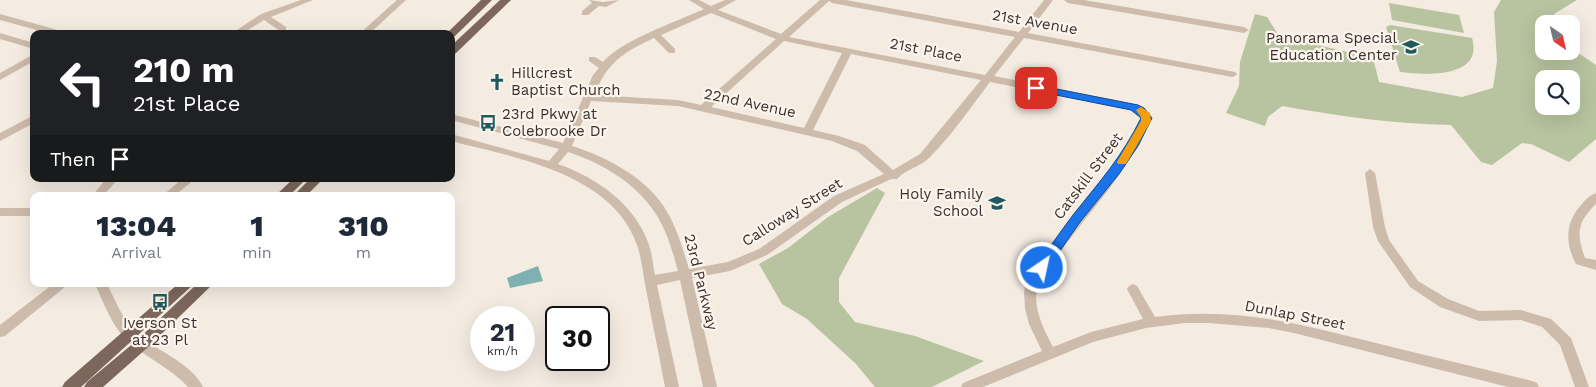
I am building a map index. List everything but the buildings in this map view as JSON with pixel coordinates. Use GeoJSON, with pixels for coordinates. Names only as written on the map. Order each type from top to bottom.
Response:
{"type":"FeatureCollection","features":[{"type":"Feature","properties":{"kind":"main road"},"geometry":{"type":"LineString","coordinates":[[455,30],[487,0]]}},
{"type":"Feature","properties":{"kind":"main road"},"geometry":{"type":"LineString","coordinates":[[455,48],[506,0]]}},
{"type":"Feature","properties":{"kind":"main road"},"geometry":{"type":"LineString","coordinates":[[285,192],[297,182]]}},
{"type":"Feature","properties":{"kind":"main road"},"geometry":{"type":"LineString","coordinates":[[303,192],[314,182]]}},
{"type":"Feature","properties":{"kind":"main road"},"geometry":{"type":"LineString","coordinates":[[92,387],[184,287]]}},
{"type":"Feature","properties":{"kind":"main road"},"geometry":{"type":"LineString","coordinates":[[70,387],[136,341],[202,287]]}},
{"type":"Feature","properties":{"kind":"street"},"geometry":{"type":"LineString","coordinates":[[242,30],[264,16],[309,0]]}},
{"type":"Feature","properties":{"kind":"street"},"geometry":{"type":"LineString","coordinates":[[368,30],[402,0]]}},
{"type":"Feature","properties":{"kind":"street"},"geometry":{"type":"LineString","coordinates":[[585,13],[598,3],[615,0]]}},
{"type":"Feature","properties":{"kind":"street","name":"21st Place"},"geometry":{"type":"LineString","coordinates":[[693,0],[711,10],[782,38],[1134,107],[1146,116],[1144,124]]}},
{"type":"Feature","properties":{"kind":"street"},"geometry":{"type":"LineString","coordinates":[[551,165],[566,147],[604,67],[624,50],[732,0]]}},
{"type":"Feature","properties":{"kind":"street"},"geometry":{"type":"LineString","coordinates":[[704,108],[825,0]]}},
{"type":"Feature","properties":{"kind":"street","name":"21st Avenue"},"geometry":{"type":"LineString","coordinates":[[832,0],[1232,74]]}},
{"type":"Feature","properties":{"kind":"street","name":"Calloway Street"},"geometry":{"type":"LineString","coordinates":[[650,281],[730,266],[763,252],[838,199],[893,176],[924,156],[941,138],[1049,0]]}},
{"type":"Feature","properties":{"kind":"street"},"geometry":{"type":"LineString","coordinates":[[1068,0],[1244,30]]}},
{"type":"Feature","properties":{"kind":"street"},"geometry":{"type":"LineString","coordinates":[[264,16],[283,29]]}},
{"type":"Feature","properties":{"kind":"street"},"geometry":{"type":"LineString","coordinates":[[0,17],[47,30]]}},
{"type":"Feature","properties":{"kind":"street"},"geometry":{"type":"LineString","coordinates":[[656,35],[672,50]]}},
{"type":"Feature","properties":{"kind":"street"},"geometry":{"type":"LineString","coordinates":[[0,36],[30,45]]}},
{"type":"Feature","properties":{"kind":"street"},"geometry":{"type":"LineString","coordinates":[[807,131],[848,51]]}},
{"type":"Feature","properties":{"kind":"street"},"geometry":{"type":"LineString","coordinates":[[0,77],[30,59]]}},
{"type":"Feature","properties":{"kind":"street"},"geometry":{"type":"LineString","coordinates":[[592,59],[604,67]]}},
{"type":"Feature","properties":{"kind":"street","name":"22nd Avenue"},"geometry":{"type":"LineString","coordinates":[[588,98],[664,102],[704,108],[835,138],[861,148],[893,176]]}},
{"type":"Feature","properties":{"kind":"street","name":"23rd Parkway"},"geometry":{"type":"LineString","coordinates":[[455,118],[566,147],[608,164],[640,187],[662,215],[671,231],[684,274],[710,387]]}},
{"type":"Feature","properties":{"kind":"street"},"geometry":{"type":"LineString","coordinates":[[0,138],[30,120]]}},
{"type":"Feature","properties":{"kind":"street"},"geometry":{"type":"LineString","coordinates":[[455,138],[472,123]]}},
{"type":"Feature","properties":{"kind":"street","name":"Catskill Street"},"geometry":{"type":"LineString","coordinates":[[1050,354],[1031,306],[1030,288],[1058,243],[1115,172],[1144,124]]}},
{"type":"Feature","properties":{"kind":"street"},"geometry":{"type":"LineString","coordinates":[[480,145],[494,128]]}},
{"type":"Feature","properties":{"kind":"street"},"geometry":{"type":"LineString","coordinates":[[455,138],[551,165],[600,190],[618,206],[632,224],[643,245],[672,387]]}},
{"type":"Feature","properties":{"kind":"street"},"geometry":{"type":"LineString","coordinates":[[1370,172],[1379,227],[1384,241],[1396,260],[1421,290],[1444,303],[1479,316],[1521,315],[1546,323],[1557,331],[1566,342],[1582,387]]}},
{"type":"Feature","properties":{"kind":"street"},"geometry":{"type":"LineString","coordinates":[[101,192],[109,182]]}},
{"type":"Feature","properties":{"kind":"street"},"geometry":{"type":"LineString","coordinates":[[172,192],[185,182]]}},
{"type":"Feature","properties":{"kind":"street"},"geometry":{"type":"LineString","coordinates":[[1596,197],[1577,215],[1573,231],[1573,243],[1580,261],[1596,265]]}},
{"type":"Feature","properties":{"kind":"street"},"geometry":{"type":"LineString","coordinates":[[0,212],[30,212]]}},
{"type":"Feature","properties":{"kind":"street"},"geometry":{"type":"LineString","coordinates":[[0,332],[57,287]]}},
{"type":"Feature","properties":{"kind":"street"},"geometry":{"type":"LineString","coordinates":[[102,287],[120,322],[136,341],[165,361],[196,387]]}},
{"type":"Feature","properties":{"kind":"street"},"geometry":{"type":"LineString","coordinates":[[1133,289],[1151,322]]}},
{"type":"Feature","properties":{"kind":"street","name":"Dunlap Street"},"geometry":{"type":"LineString","coordinates":[[968,387],[1113,330],[1151,322],[1209,318],[1269,323],[1532,387]]}},
{"type":"Feature","properties":{"kind":"green space"},"geometry":{"type":"Polygon","coordinates":[[[1501,0],[1577,0],[1554,15],[1535,15],[1535,60],[1580,60],[1580,54],[1596,65],[1596,139],[1569,162],[1531,144],[1522,143],[1492,165],[1481,162],[1451,125],[1366,119],[1282,106],[1268,117],[1265,126],[1226,113],[1239,86],[1240,62],[1255,14],[1267,17],[1279,36],[1373,58],[1379,82],[1462,97],[1493,88],[1497,61],[1494,12],[1501,0]]]}},
{"type":"Feature","properties":{"kind":"green space"},"geometry":{"type":"Polygon","coordinates":[[[1389,3],[1459,15],[1464,33],[1392,20],[1389,3]]]}},
{"type":"Feature","properties":{"kind":"green space"},"geometry":{"type":"Polygon","coordinates":[[[1390,25],[1472,38],[1473,51],[1469,61],[1461,68],[1450,72],[1423,74],[1400,72],[1386,27],[1390,25]]]}},
{"type":"Feature","properties":{"kind":"green space"},"geometry":{"type":"Polygon","coordinates":[[[877,188],[885,193],[839,278],[839,302],[855,322],[915,336],[984,361],[932,387],[875,387],[856,364],[807,319],[782,304],[759,264],[788,248],[828,217],[877,188]]]}},
{"type":"Feature","properties":{"kind":"water"},"geometry":{"type":"Polygon","coordinates":[[[538,266],[543,281],[510,288],[507,278],[538,266]]]}},
{"type":"Feature","properties":{"kind":"slow traffic"},"geometry":{"type":"LineString","coordinates":[[1122,162],[1146,121],[1147,118],[1141,110]]}},
{"type":"Feature","properties":{"kind":"place","name":"Panorama Special Education Center"},"geometry":{"type":"Point","coordinates":[1411,47]}},
{"type":"Feature","properties":{"kind":"place","name":"Hillcrest Baptist Church"},"geometry":{"type":"Point","coordinates":[497,82]}},
{"type":"Feature","properties":{"kind":"place","name":"23rd Pkwy at Colebrooke Dr"},"geometry":{"type":"Point","coordinates":[488,123]}},
{"type":"Feature","properties":{"kind":"place","name":"Holy Family School"},"geometry":{"type":"Point","coordinates":[997,203]}},
{"type":"Feature","properties":{"kind":"place","name":"Iverson St at 23 Pl"},"geometry":{"type":"Point","coordinates":[160,302]}},
{"type":"Feature","properties":{"kind":"route"},"geometry":{"type":"LineString","coordinates":[[1036,88],[1134,107],[1140,110],[1147,118],[1115,172],[1076,219],[1042,268]]}}]}
